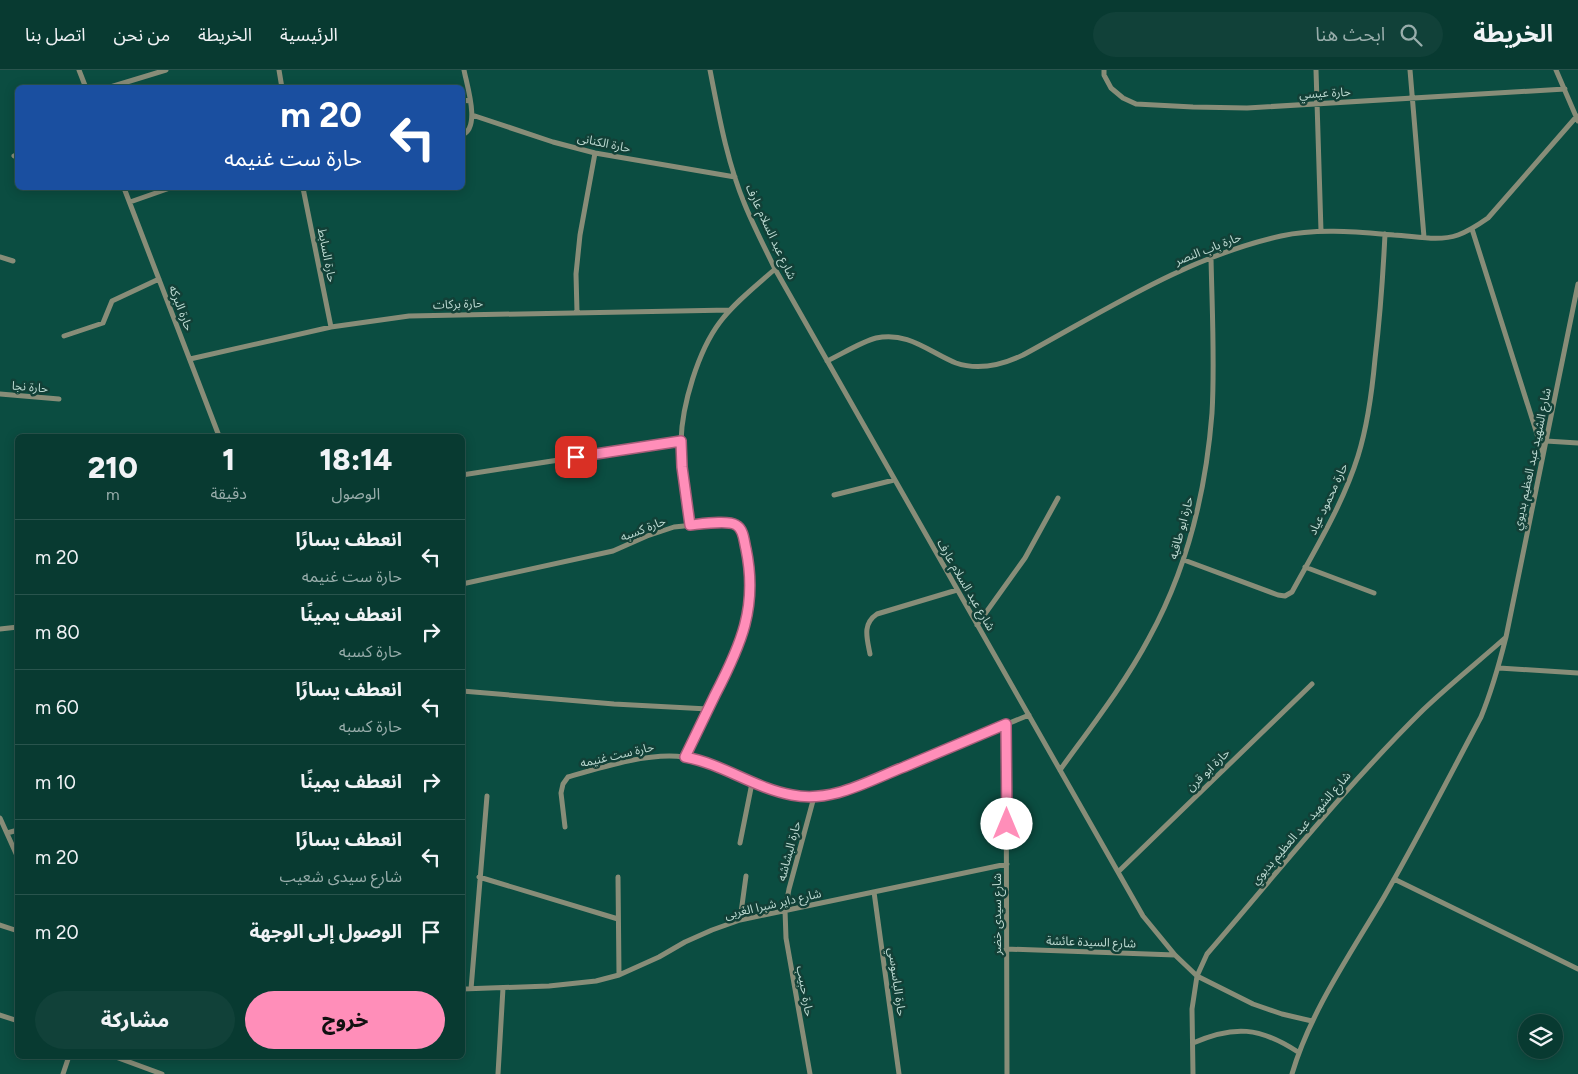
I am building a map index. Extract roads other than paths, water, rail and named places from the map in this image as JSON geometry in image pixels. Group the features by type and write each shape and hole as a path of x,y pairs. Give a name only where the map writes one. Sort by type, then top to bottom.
{"street":[{"path":"79,70 85,85"},
{"path":"117,85 166,70"},
{"path":"279,70 282,85"},
{"path":"464,70 472,116 472,125 468,133 465,134"},
{"name":"شارع عبد السلام عارف","path":"710,70 728,155 735,177 744,204 775,268 976,625 1143,916 1175,955 1198,976 1253,1004 1282,1014 1312,1021"},
{"name":"حارة عيسي","path":"1104,70 1111,88 1123,98 1136,104 1193,107 1238,108 1565,90"},
{"path":"1316,70 1321,231"},
{"path":"1410,70 1424,237"},
{"path":"1556,70 1577,119"},
{"path":"465,100 470,101"},
{"name":"حارة الكنانى","path":"472,116 553,142 595,153 735,177"},
{"name":"حارة باب النصر","path":"827,361 875,338 892,337 923,345 956,363 990,367 1007,363 1168,276 1247,244 1283,236 1321,231 1353,231 1440,238 1457,236 1488,218 1577,119"},
{"path":"577,312 576,274 580,236 595,153"},
{"name":"حارة البركه","path":"125,190 219,434"},
{"path":"130,202 164,190"},
{"name":"حارة السابط","path":"303,190 331,327"},
{"path":"1472,229 1543,453"},
{"name":"حارة محمود عياد","path":"1184,560 1278,595 1285,596 1292,592 1346,488 1358,457 1372,392 1382,299 1385,234"},
{"path":"0,257 13,261"},
{"name":"حارة ابو طاقيه","path":"1060,770 1128,674 1150,638 1184,560 1199,503 1207,462 1211,420 1213,360 1211,258"},
{"path":"690,525 682,467 681,441 687,400 700,360 719,324 730,310 775,268"},
{"path":"64,336 103,323 112,301 159,279"},
{"name":"شارع الشهيد عبد العظيم بديوي","path":"1292,1074 1298,1052 1312,1021 1394,879 1481,716 1499,668 1578,284"},
{"name":"حارة بركات","path":"190,359 331,327 409,316 730,310"},
{"name":"حارة نجا","path":"0,394 59,399"},
{"path":"465,475 681,441"},
{"path":"1546,441 1578,443"},
{"path":"834,495 894,480"},
{"path":"976,625 1025,558 1058,498"},
{"name":"حارة كسبه","path":"465,583 596,556 622,548 647,536 674,527 736,525 744,537 749,568 750,596 744,633 685,757"},
{"path":"1305,567 1374,593"},
{"path":"870,654 867,625 870,618 877,614 957,590"},
{"path":"0,628 15,627"},
{"name":"شارع الشهيد عبد العظيم بديوي","path":"1193,1074 1192,1009 1198,976 1207,954 1319,821 1424,709 1506,637"},
{"path":"1499,668 1578,673"},
{"name":"حارة ابو قرن","path":"1118,872 1312,684"},
{"path":"465,690 614,704 708,709"},
{"name":"حارة ست غنيمه","path":"565,827 561,793 563,784 568,777 653,756 685,757 711,763 752,782 782,793 814,798 845,791 1029,715"},
{"name":"شارع سيدى خضر","path":"1006,724 1007,1074"},
{"path":"740,843 752,782"},
{"path":"471,989 487,796"},
{"name":"حارة البشاشه","path":"785,910 814,798"},
{"path":"0,818 15,851"},
{"path":"7,833 15,831"},
{"name":"شارع داير شبرا الغربى","path":"465,989 572,985 596,981 619,974 685,942 740,920 1007,864"},
{"path":"740,920 746,876"},
{"path":"479,877 618,920"},
{"path":"618,877 619,974"},
{"path":"1394,879 1578,968"},
{"name":"حارة الباسوسي","path":"874,892 899,1074"},
{"name":"حارة حبيب","path":"785,910 786,938 810,1074"},
{"path":"0,925 15,930"},
{"name":"شارع السيدة عائشة","path":"1006,949 1175,955"},
{"path":"498,1074 503,988"},
{"path":"0,1015 15,1020"},
{"path":"1193,1043 1213,1034 1236,1030 1258,1032 1279,1039 1298,1052"},
{"path":"62,1074 68,1059"},
{"path":"121,1059 162,1074"},
{"path":"141,1074 143,1067"}]}
